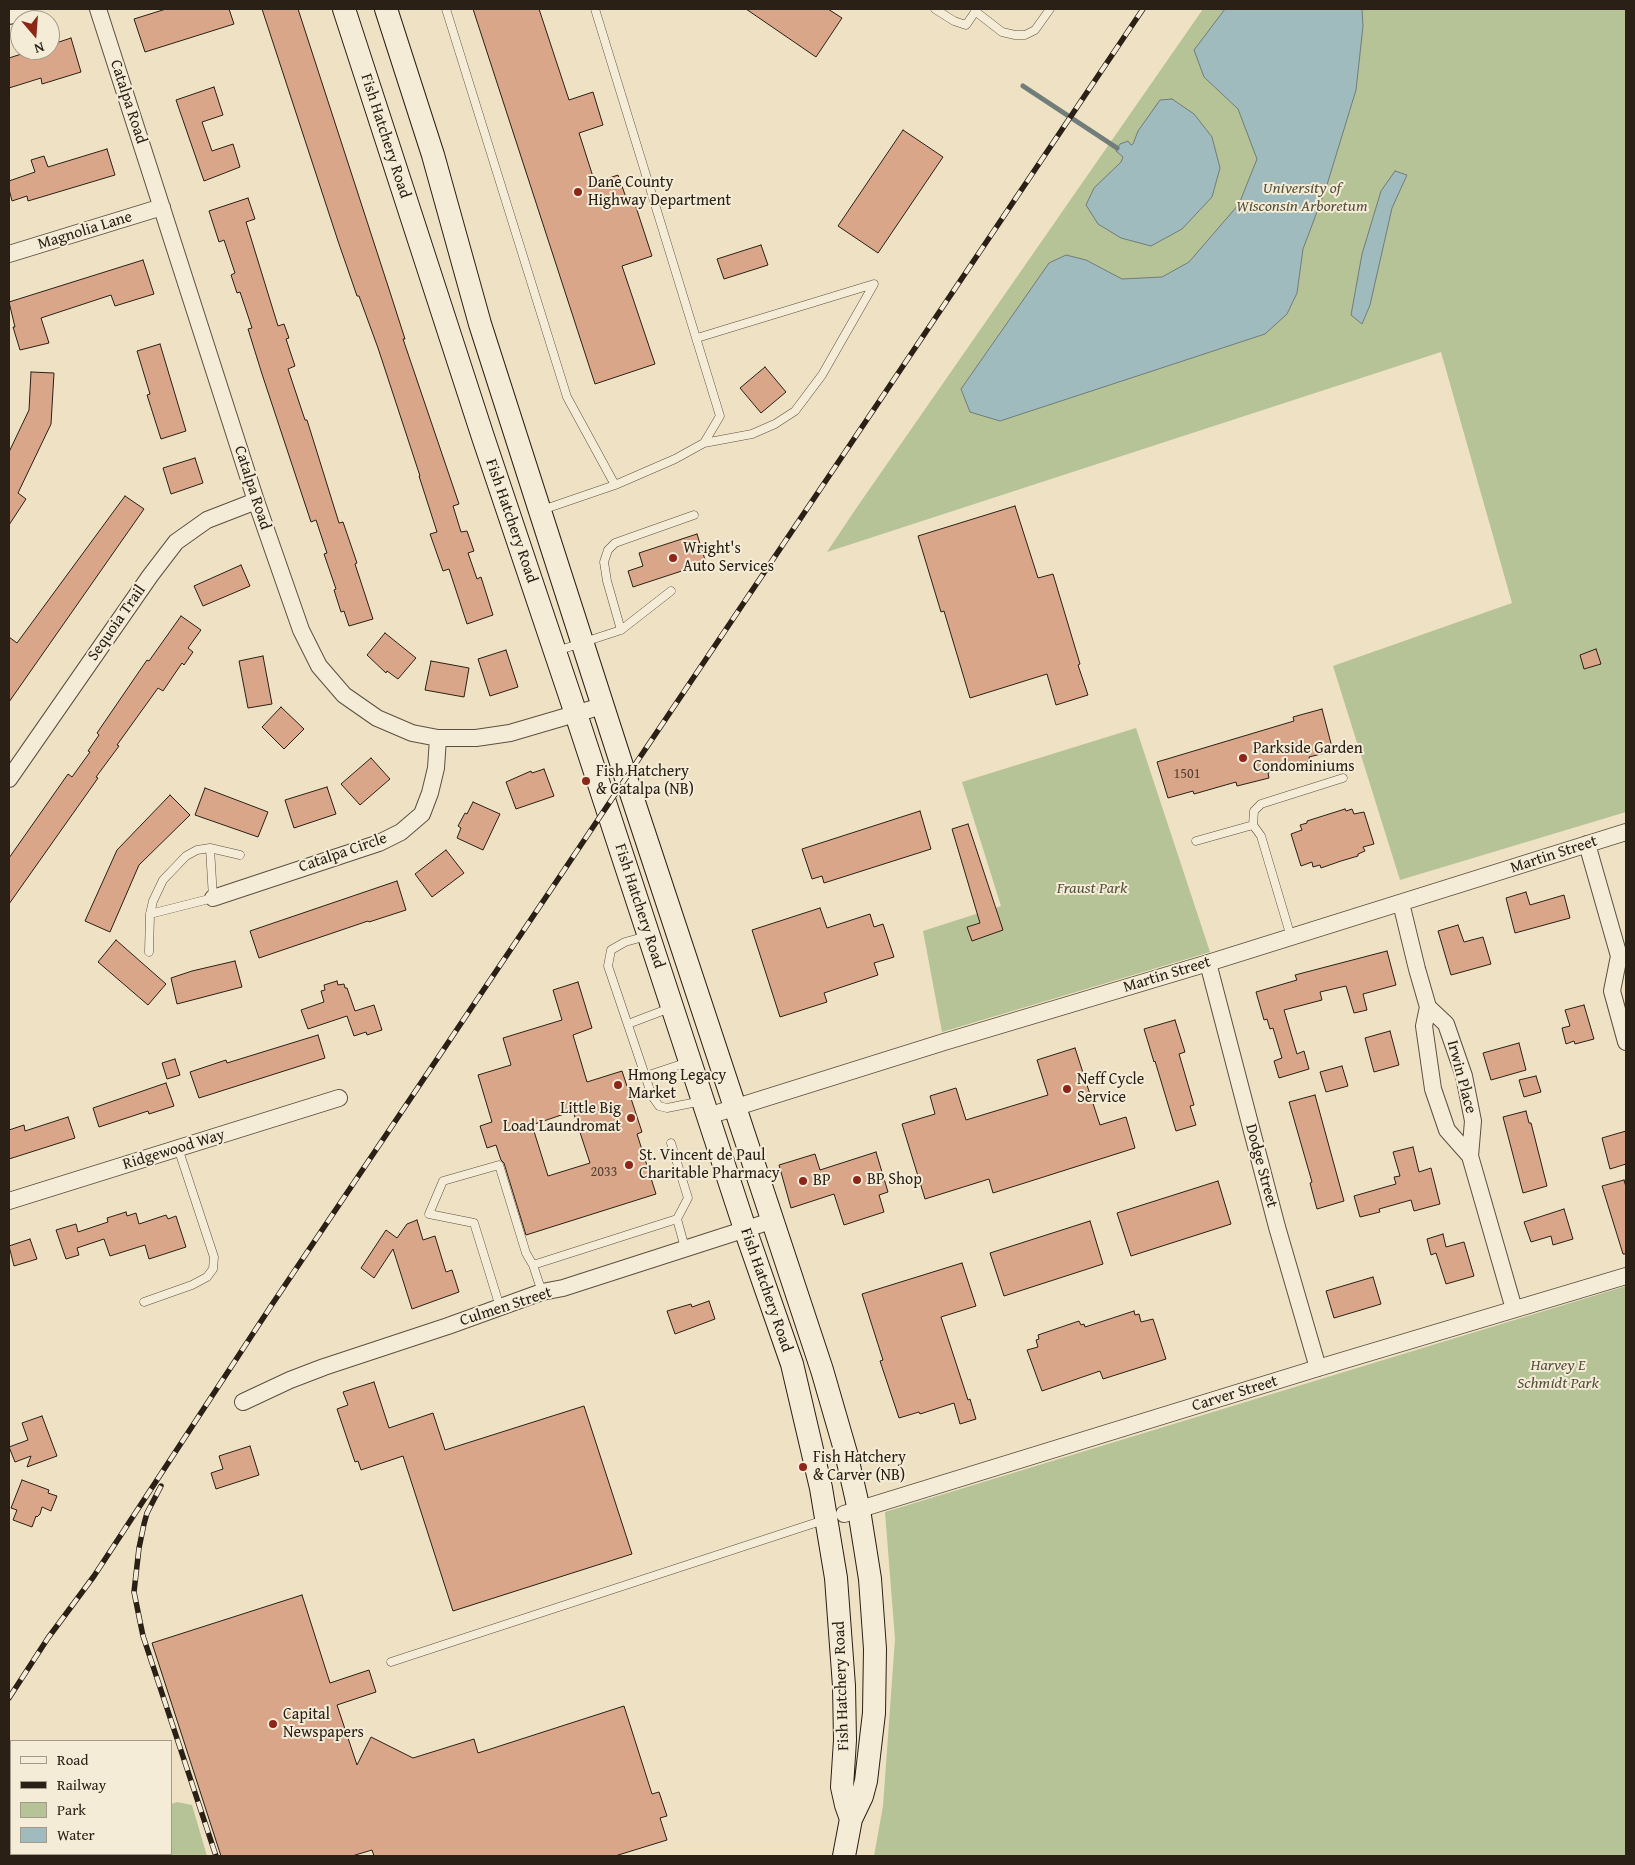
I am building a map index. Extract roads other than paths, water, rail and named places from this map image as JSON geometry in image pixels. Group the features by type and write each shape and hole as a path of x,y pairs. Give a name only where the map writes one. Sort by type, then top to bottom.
{"main road":[{"path":"9,13 23,9"},
{"name":"Fish Hatchery Road","path":"344,9 483,438 576,714 745,1229 843,1514 870,1579 874,1619 872,1734 864,1790 851,1819 844,1856"},
{"name":"Fish Hatchery Road","path":"386,9 433,155 480,324 602,706 838,1421 843,1514 840,1618 844,1686 843,1794 851,1819"}],"street":[{"name":"Catalpa Road","path":"98,9 256,501 301,630 319,666 344,695 377,718 412,733 438,738 476,738 510,733 602,706"},
{"name":"Magnolia Lane","path":"9,254 162,207"},
{"name":"Sequoia Trail","path":"9,779 150,576 176,542 207,520 256,501"},
{"name":"Catalpa Circle","path":"213,898 379,843 401,832 422,814 436,768 438,738"},
{"name":"Martin Street","path":"705,1109 735,1107 1208,963 1626,832"},
{"path":"1587,844 1622,959 1612,991 1626,1042"},
{"name":"Irwin Place","path":"1401,903 1428,1007 1424,1026 1433,1089 1448,1130 1470,1156"},
{"name":"Dodge Street","path":"1208,963 1278,1227 1318,1368"},
{"name":"Irwin Place","path":"1428,1007 1446,1024 1464,1076 1473,1121 1470,1156 1514,1309"},
{"name":"Ridgewood Way","path":"9,1201 338,1098"},
{"name":"Culmen Street","path":"243,1402 290,1380 324,1367 542,1292 563,1288 771,1220"},
{"name":"Carver Street","path":"843,1514 1318,1368 1626,1276"}],"lane":[{"path":"446,9 567,396 615,485"},
{"path":"595,9 720,416 704,443"},
{"path":"935,9 954,21 966,25 976,10 1002,32 1015,35 1025,35 1035,30 1050,9"},
{"path":"540,511 615,485 675,459 704,443 752,434 775,424 795,410 822,375 874,284 697,338"},
{"path":"621,630 607,581 604,562 608,550 615,543 694,515"},
{"path":"555,652 621,630 671,591"},
{"path":"1291,937 1260,836 1253,825 1254,811 1262,804 1343,778"},
{"path":"1196,841 1253,825"},
{"path":"150,914 213,898 210,848"},
{"path":"149,952 150,914 158,890 170,871 186,856 197,850 210,848 240,854"},
{"path":"649,935 625,942 611,950 608,966 652,1096 659,1106 667,1108 705,1109"},
{"path":"628,1024 672,1007"},
{"path":"646,1076 690,1062"},
{"path":"671,1143 688,1198 677,1219 685,1248"},
{"path":"144,1302 192,1285 207,1278 213,1270 214,1257 178,1148"},
{"path":"500,1307 474,1223 428,1214 443,1181 499,1165 526,1253 533,1265 542,1292"},
{"path":"533,1265 677,1219"},
{"path":"391,1662 843,1514"}],"water":[{"path":"1225,9 1362,9 1363,26 1356,90 1326,188 1303,249 1297,293 1287,314 1265,334 1000,421 970,412 961,389 1049,263 1066,255 1086,260 1122,279 1162,277 1189,262 1239,204 1257,159 1238,109 1204,77 1194,50"},
{"path":"1172,99 1194,114 1212,137 1220,168 1212,197 1182,229 1151,246 1121,238 1098,224 1086,205 1094,188 1121,162 1123,157 1116,151 1120,144 1128,141 1131,145 1133,144 1138,131 1160,100"},
{"path":"1395,171 1407,175 1392,208 1370,305 1362,324 1351,315 1362,254 1381,191"}],"waterway":[{"path":"1023,86 1117,148"}],"railway":[{"path":"9,1698 48,1638 94,1576 273,1303 1143,9"},
{"path":"161,1486 147,1513 144,1524 134,1592 143,1636 216,1856"}],"place":[{"name":"Dane County Highway Department","path":"578,192"},
{"name":"Wright's Auto Services","path":"673,558"},
{"name":"Parkside Garden Condominiums","path":"1243,758"},
{"name":"Fish Hatchery & Catalpa (NB)","path":"586,781"},
{"name":"Hmong Legacy Market","path":"618,1085"},
{"name":"Neff Cycle Service","path":"1067,1089"},
{"name":"Little Big Load Laundromat","path":"631,1118"},
{"name":"St. Vincent de Paul Charitable Pharmacy","path":"629,1165"},
{"name":"BP Shop","path":"857,1180"},
{"name":"BP","path":"803,1181"},
{"name":"Fish Hatchery & Carver (NB)","path":"803,1467"},
{"name":"Capital Newspapers","path":"273,1724"}],"park label":[{"name":"University of Wisconsin Arboretum","path":"1302,198"},
{"name":"Fraust Park","path":"1092,889"},
{"name":"Harvey E Schmidt Park","path":"1558,1375"}]}
